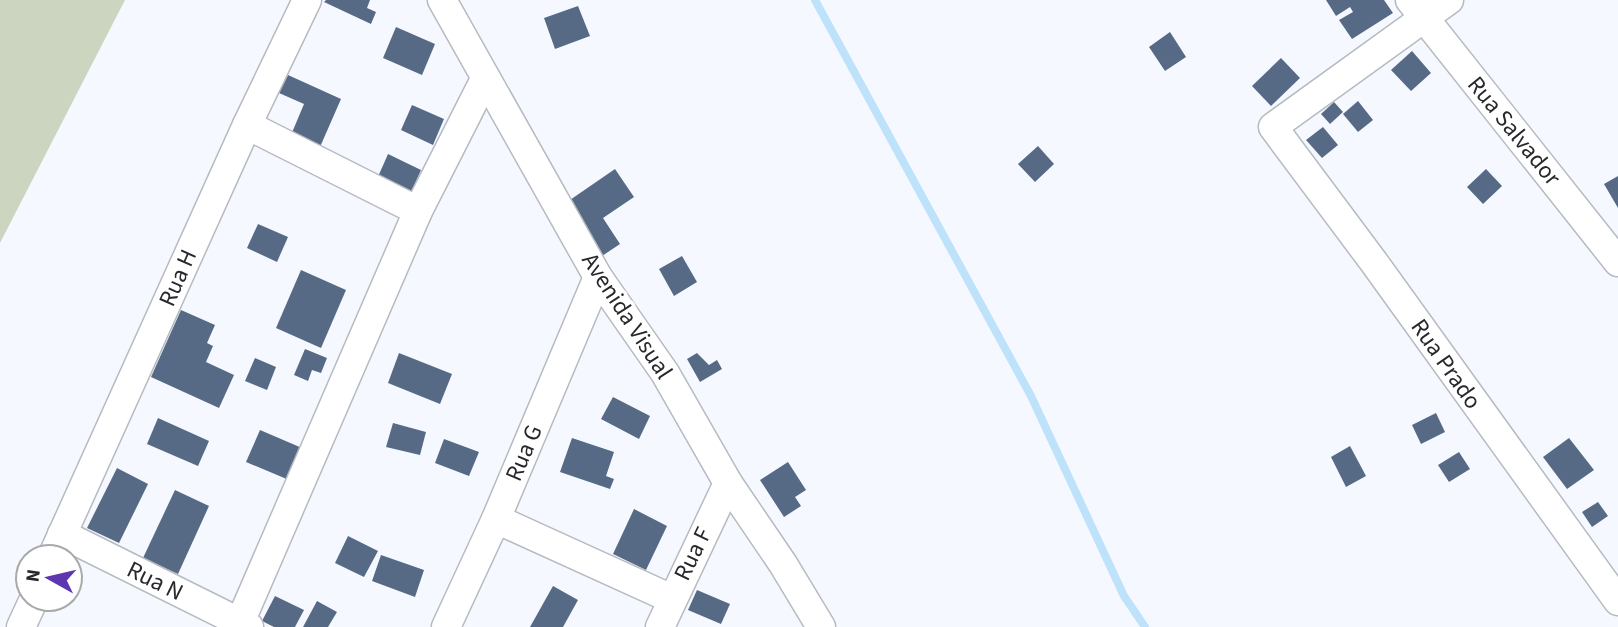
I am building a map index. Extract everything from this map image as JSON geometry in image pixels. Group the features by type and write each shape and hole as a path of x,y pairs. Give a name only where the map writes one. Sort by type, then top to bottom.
{"street":[{"name":"Rua H","path":"58,543 247,125 307,0"},
{"name":"Avenida Visual","path":"442,0 598,277 665,373 728,482 821,627"},
{"path":"1417,9 1449,0"},
{"name":"Rua Prado","path":"1417,9 1273,127 1374,261 1616,595"},
{"name":"Rua Salvador","path":"1417,9 1618,262"},
{"path":"242,626 418,211 485,79"},
{"path":"247,125 418,211"},
{"name":"Rua G","path":"446,627 496,519 598,277"},
{"name":"Rua F","path":"660,627 728,482"},
{"path":"496,519 672,599"},
{"name":"Rua N","path":"84,558 242,626"}],"green space":[{"path":"0,0 125,0 0,243"}],"building":[{"path":"370,0 367,8 376,12 371,24 324,2"},
{"path":"1326,0 1384,0 1393,13 1352,39 1339,20 1353,12 1350,7 1336,16"},
{"path":"578,6 590,36 555,49 544,18"},
{"path":"396,27 435,44 422,75 383,58"},
{"path":"1170,32 1186,57 1165,71 1149,47"},
{"path":"1412,51 1431,73 1411,91 1391,70"},
{"path":"1281,58 1300,78 1271,106 1252,86"},
{"path":"288,75 341,99 320,147 291,135 304,104 279,93"},
{"path":"1358,101 1373,120 1358,132 1343,114"},
{"path":"1334,102 1343,112 1330,124 1321,114"},
{"path":"412,105 444,119 433,145 401,130"},
{"path":"1323,127 1338,145 1322,158 1306,140"},
{"path":"1038,146 1054,164 1035,182 1018,164"},
{"path":"388,154 421,170 410,195 377,179"},
{"path":"615,169 634,197 603,218 620,244 602,256 567,202"},
{"path":"1486,169 1502,186 1483,204 1467,187"},
{"path":"1618,176 1618,208 1604,184"},
{"path":"258,224 288,237 277,262 247,248"},
{"path":"682,256 697,282 674,296 659,269"},
{"path":"301,270 346,290 321,348 276,328"},
{"path":"181,310 215,325 207,343 213,346 206,362 234,375 219,408 151,377"},
{"path":"305,349 327,358 321,373 312,370 308,381 294,375"},
{"path":"399,353 452,374 440,404 388,383"},
{"path":"697,353 709,365 717,360 722,369 700,382 687,359"},
{"path":"255,358 276,367 267,390 245,381"},
{"path":"613,397 650,416 639,439 601,419"},
{"path":"1436,413 1445,432 1421,444 1412,425"},
{"path":"158,418 209,441 198,466 147,444"},
{"path":"393,423 426,432 420,455 386,447"},
{"path":"260,430 302,448 289,480 246,462"},
{"path":"572,438 614,452 606,476 614,479 610,489 560,472"},
{"path":"1569,438 1594,470 1567,489 1543,457"},
{"path":"444,439 479,452 469,476 435,463"},
{"path":"1350,446 1366,476 1346,487 1331,457"},
{"path":"1459,452 1470,469 1449,482 1438,465"},
{"path":"788,462 806,490 795,497 801,506 784,517 760,480"},
{"path":"117,468 148,484 119,543 87,528"},
{"path":"175,490 209,506 178,574 143,558"},
{"path":"1598,502 1608,516 1592,527 1582,512"},
{"path":"634,509 667,526 646,570 613,554"},
{"path":"348,536 378,551 364,577 335,563"},
{"path":"381,555 424,570 415,597 372,581"},
{"path":"553,586 578,600 563,627 530,627"},
{"path":"697,590 730,604 721,624 688,610"},
{"path":"275,596 304,610 295,627 274,627 262,621"},
{"path":"317,601 337,612 328,627 303,627"}],"waterway":[{"path":"815,0 1031,396 1124,596 1145,627"}]}
